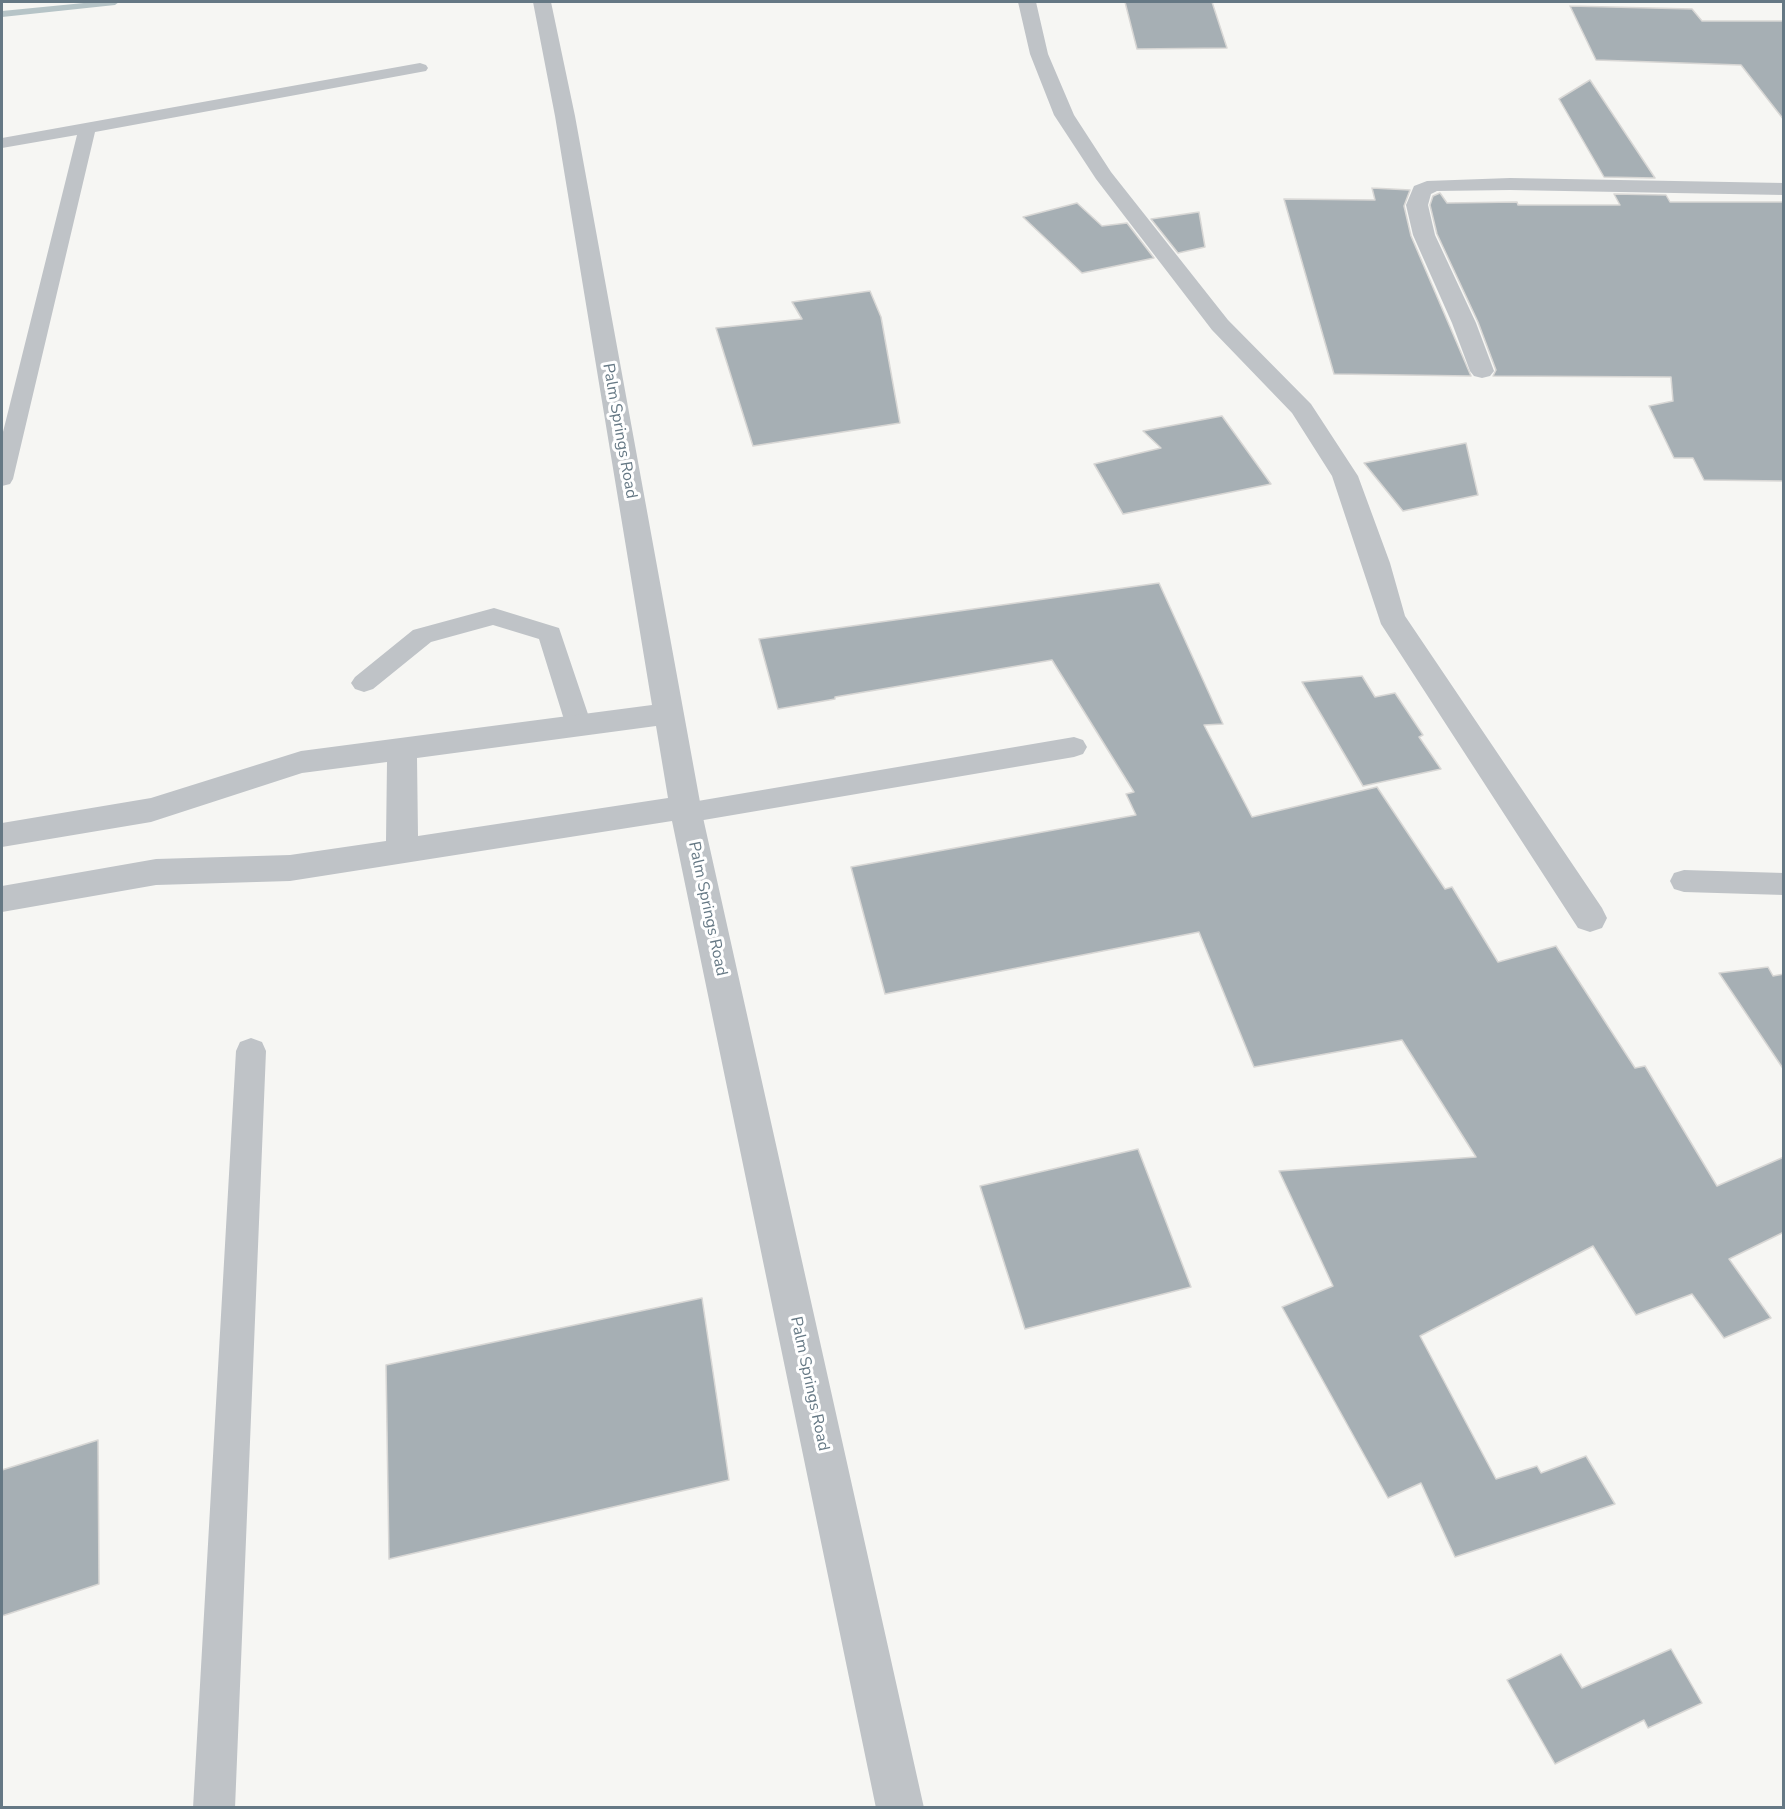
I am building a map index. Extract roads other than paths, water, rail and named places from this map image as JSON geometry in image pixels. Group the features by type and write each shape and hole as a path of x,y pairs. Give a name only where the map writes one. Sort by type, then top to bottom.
{"street":[{"path":"1027,2 1039,54 1064,115 1103,175 1220,325 1302,409 1345,476 1391,616 1590,918"},
{"name":"Palm Springs Road","path":"544,3 686,810 900,1808"},
{"path":"1482,371 1464,323 1424,235 1417,205 1421,190 1434,185 1510,184 1784,189"},
{"path":"2,835 151,810 301,762 668,714"},
{"path":"402,749 402,850"},
{"path":"2,899 156,872 290,868 686,810"}],"lane":[{"path":"2,143 420,68"},
{"path":"2,479 87,128"},
{"path":"364,682 422,636 494,616 550,634 579,726"},
{"path":"686,810 1074,747"},
{"path":"1684,881 1784,884"},
{"path":"214,1808 251,1051"}],"waterway":[{"path":"2,14 115,2"}]}
